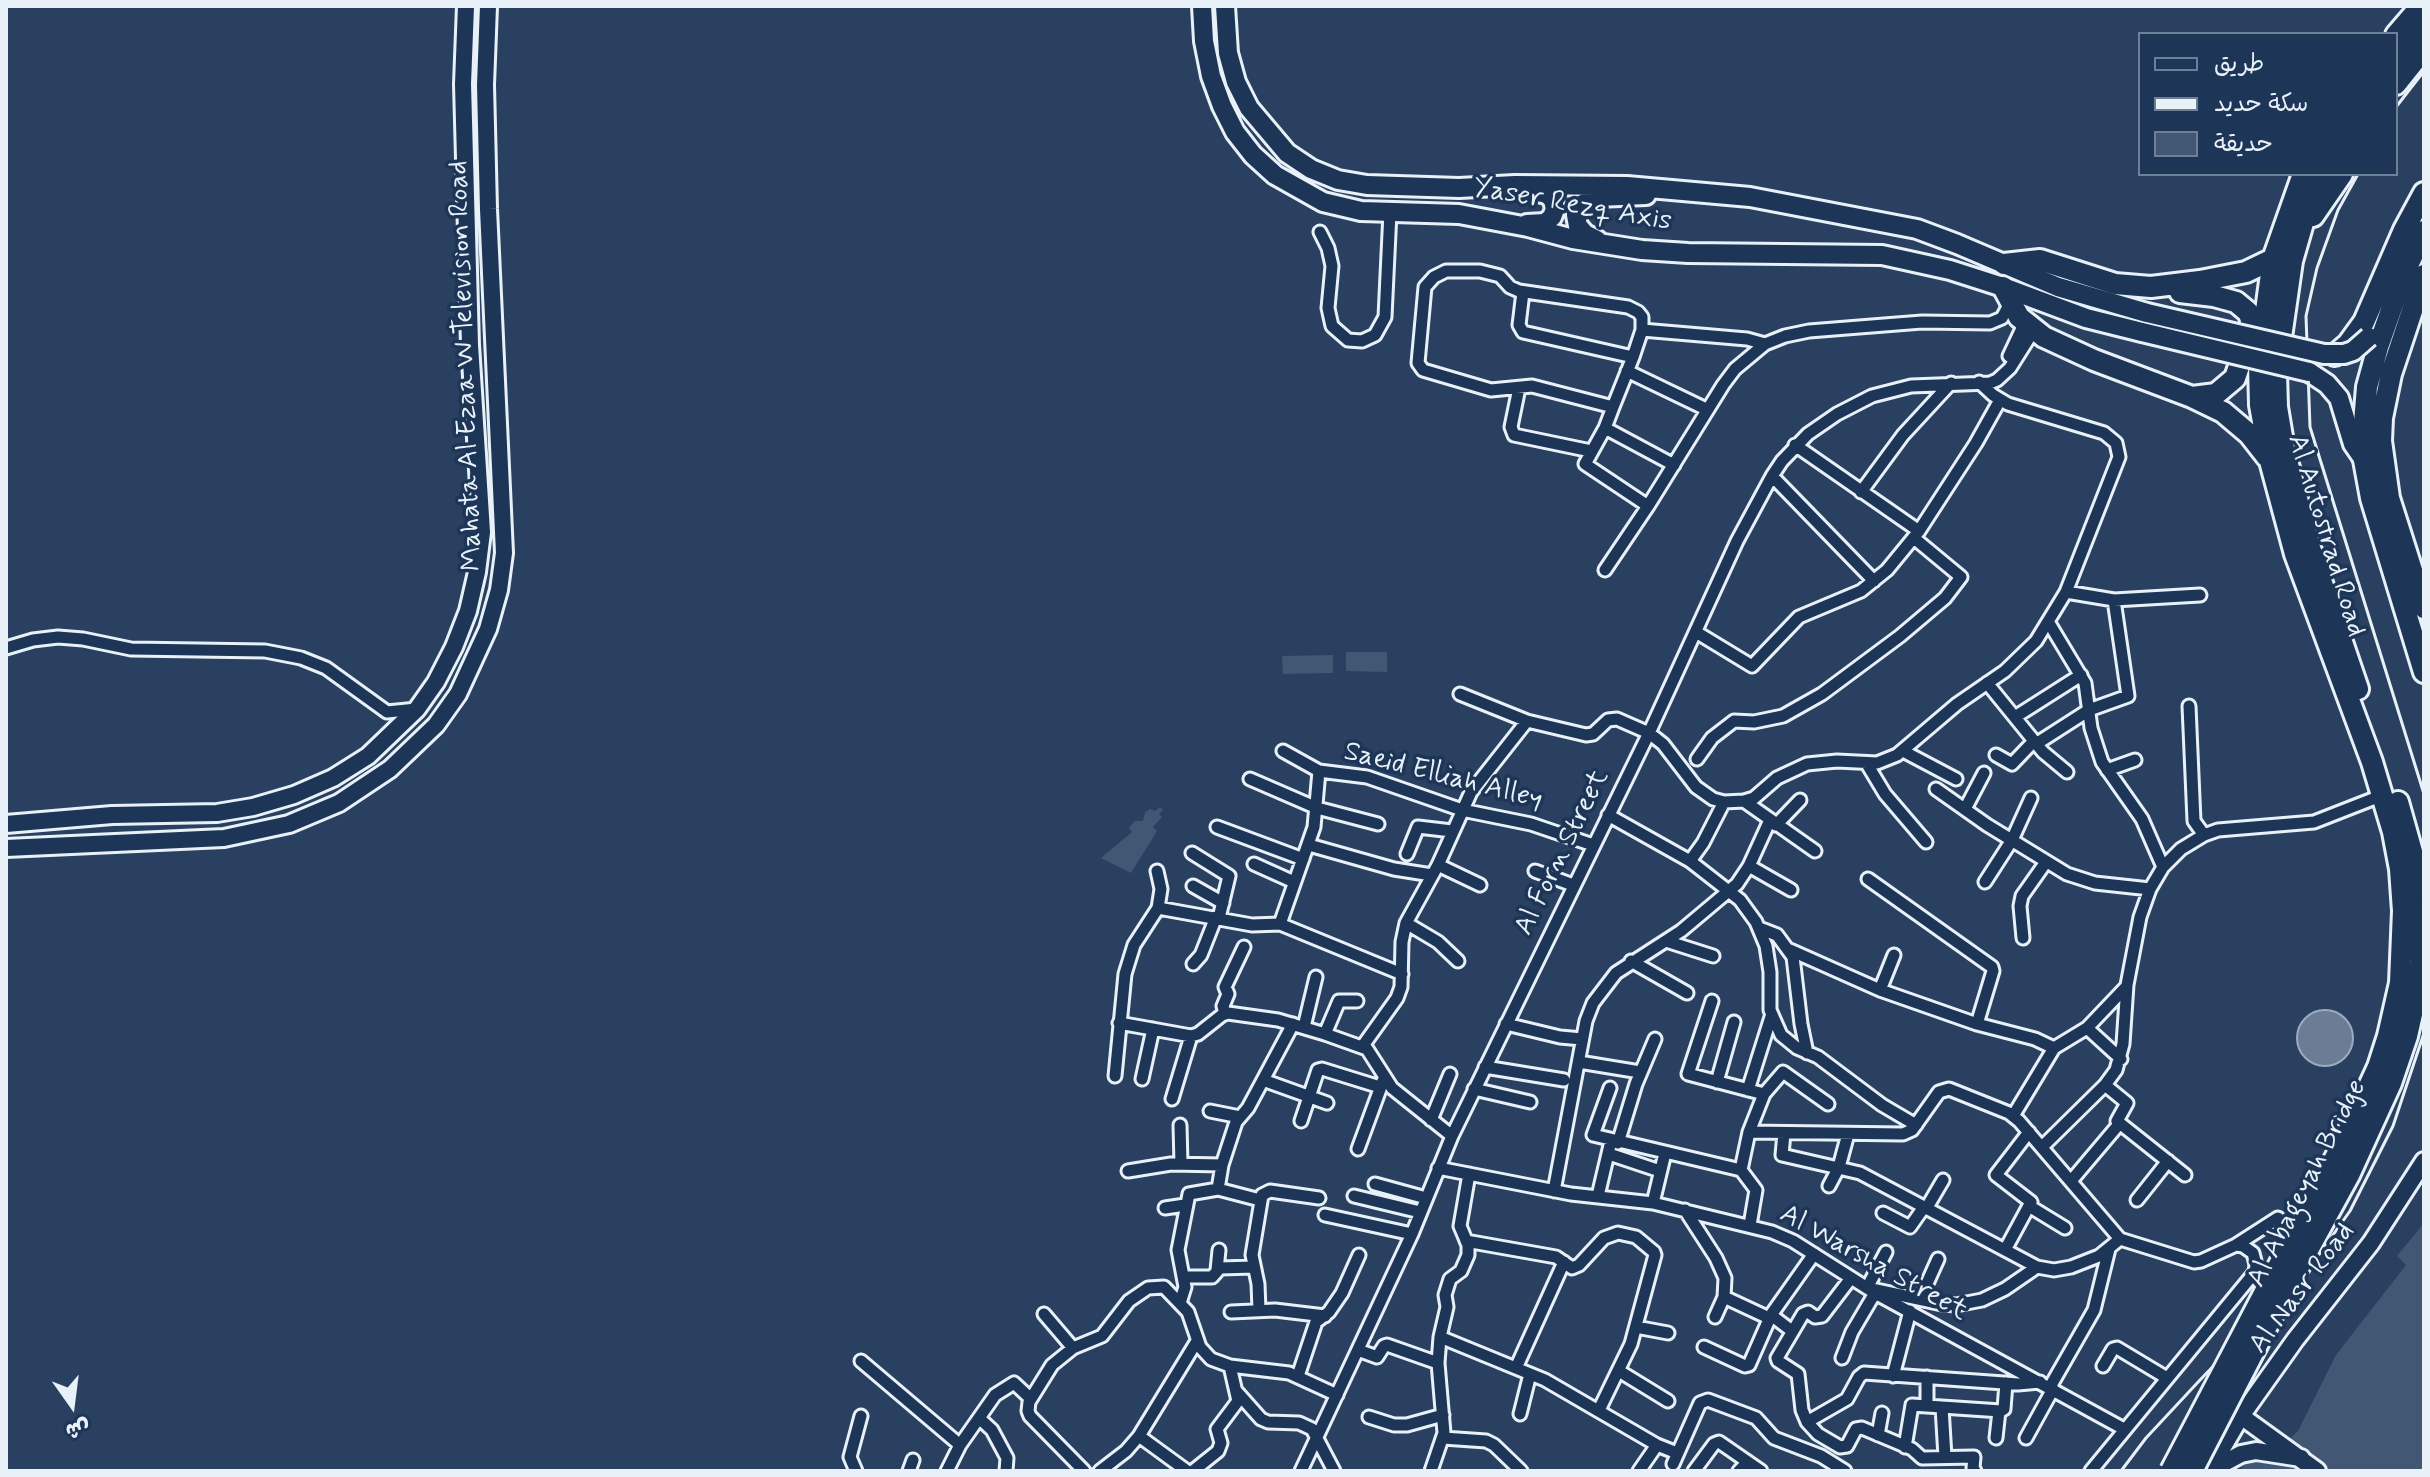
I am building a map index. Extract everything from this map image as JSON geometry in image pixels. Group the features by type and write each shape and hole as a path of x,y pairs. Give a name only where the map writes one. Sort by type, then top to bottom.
{"highway":[{"path":"2398,33 2421,6"},
{"path":"2398,60 2424,28"},
{"path":"2398,82 2424,49"},
{"name":"Al Autostrad Road","path":"2302,176 2273,259 2259,377 2264,435 2295,554 2383,795 2412,909"},
{"name":"Al Autostrad Road","path":"2323,176 2298,235 2287,285 2276,372 2281,436 2310,548 2407,829 2416,866 2412,909"},
{"path":"2298,235 2341,176"},
{"path":"2335,355 2364,322 2404,230 2424,193"},
{"path":"2424,231 2394,298 2367,387 2364,460 2371,498 2424,672"},
{"path":"2151,287 2192,283 2246,272 2273,259"},
{"path":"2004,264 2040,260 2115,284 2214,296 2236,302 2251,319 2250,334 2235,378 2216,394 2192,397"},
{"path":"2424,275 2391,374 2381,441 2389,498 2424,608"},
{"path":"2007,295 2030,326 2054,343 2192,397 2236,422 2270,461"},
{"name":"Al Abageyah Bridge","path":"2171,1471 2341,1147 2372,1080 2395,1008 2412,909"},
{"name":"Al Abageyah Bridge","path":"2192,1471 2349,1175 2391,1083 2407,1036 2421,963 2412,909"}],"main road":[{"name":"Yaser Rezq Axis","path":"1202,6 1204,41 1214,84 1228,119 1253,155 1275,175 1323,202 1348,209 1459,214 1606,245 1688,253 1882,255 1950,270 2007,295 2142,332 2309,372 2333,390 2343,407 2353,444 2364,460"},
{"name":"Yaser Rezq Axis","path":"1225,6 1228,53 1242,95 1267,132 1299,161 1325,175 1353,183 1459,188 1571,184 1672,188 1750,197 1917,229 2058,287 2147,313 2335,355"},
{"path":"1499,186 1543,192 1555,204 1554,213 1545,223 1512,224"},
{"path":"1606,245 1585,234 1578,226 1576,215 1585,201 1596,197 1629,197 1672,188"},
{"path":"2335,355 2353,351 2369,337 2394,298"}],"street":[{"name":"Mahata Al Ezaa W Television Road","path":"7,823 112,815 201,814 253,807 294,795 333,778 368,756 417,709 436,682 454,647 475,583 482,512 470,345 463,84 466,6"},
{"name":"Mahata Al Ezaa W Television Road","path":"6,848 224,838 289,824 339,803 373,782 422,740 449,708 481,647 499,590 504,553 485,85 488,6"},
{"path":"463,84 485,85"},
{"path":"1320,232 1332,266 1328,308 1332,326 1348,340 1362,341 1375,335 1385,317 1390,212"},
{"path":"1613,407 1538,387 1491,390 1427,372 1418,363 1425,287 1434,277 1452,270 1480,271 1500,276 1510,287 1523,292 1633,309 1642,317 1642,330 1633,357 1605,428 1585,461 1587,467 1648,506"},
{"path":"1523,292 1519,321 1523,332 1633,357"},
{"path":"1605,570 1674,465 1706,409 1735,369 1765,344 1809,331 1922,322 1990,323 2002,318 2007,295"},
{"path":"1460,694 1527,721 1589,735 1614,719 1649,733 1663,744 1696,787 1713,799 1724,802 1754,798 1777,778 1797,767 1827,761 1867,764 1888,760 1903,751 1943,715 2022,657 2049,623 2066,592 2116,465 2119,450 2104,433 2000,400 1979,382 1993,375 2004,364 2030,326"},
{"path":"1642,330 1747,339 1765,344"},
{"path":"1627,371 1706,409"},
{"name":"Al Forn Street","path":"1301,1471 1412,1234 1474,1089 1649,733 1737,541 1772,476 1795,445 1822,423 1872,396 1911,386 1979,382"},
{"path":"1861,492 1903,435 1951,383"},
{"path":"1519,388 1511,427 1514,435 1591,451"},
{"path":"1696,632 1748,665 1754,665 1799,617 1847,599 1874,581 1917,534 2000,400"},
{"path":"474,408 485,417 497,409"},
{"path":"1605,428 1674,465"},
{"path":"1697,759 1712,738 1734,721 1754,722 1783,716 1822,694 1945,598 1960,576 1917,534 1795,445"},
{"path":"1772,476 1874,581"},
{"path":"475,583 499,590"},
{"path":"2066,592 2114,600 2200,595"},
{"path":"1996,755 2012,764 2035,743 2089,710 2128,696 2114,600"},
{"path":"2049,623 2088,692 2096,745 2107,770 2142,819 2163,867"},
{"path":"6,648 58,637 131,649 246,649 279,653 310,661 334,672 387,712 417,709"},
{"path":"2015,717 2081,675"},
{"path":"1987,683 2035,743 2067,772"},
{"path":"2189,706 2193,817 2204,835"},
{"path":"387,712 391,737"},
{"path":"1362,1047 1397,998 1406,923 1435,870 1462,810 1480,780 1527,721"},
{"name":"Saeid Elliah Alley","path":"1283,751 1319,771 1367,777 1462,810 1531,824 1593,845"},
{"path":"1903,751 1956,779"},
{"path":"2107,770 2135,760"},
{"path":"1867,764 1885,794 1926,842"},
{"path":"1280,924 1309,845 1317,808 1319,771"},
{"path":"1965,809 1984,773"},
{"path":"1250,779 1317,808 1378,824"},
{"path":"1936,789 2046,862 2081,879 2150,889"},
{"path":"2042,1147 2105,1085 2121,1059 2127,985 2140,917 2150,889 2163,867 2181,849 2204,835 2234,827 2314,822 2383,795"},
{"path":"1985,882 2012,840 2031,798"},
{"path":"1554,1191 1582,1039 1593,1003 1616,973 1666,941 1730,891 1749,866 1773,823 1800,800"},
{"path":"1744,801 1815,851"},
{"path":"1690,861 1709,833 1724,802"},
{"path":"1608,815 1690,861 1730,891 1748,910 1759,928 1769,959 1771,1017 1748,1090"},
{"path":"1217,827 1303,859"},
{"path":"1407,854 1418,827 1452,831"},
{"path":"1309,845 1394,869 1435,870 1480,885"},
{"path":"1192,853 1229,876 1217,918 1201,955 1193,964"},
{"path":"2023,938 2022,896 2046,862"},
{"path":"1254,864 1294,882"},
{"path":"1749,866 1791,890"},
{"path":"1115,1076 1125,974 1142,930 1158,908 1161,889 1157,871"},
{"path":"1535,871 1573,885"},
{"path":"1868,879 1992,967 1977,1024"},
{"path":"1193,886 1223,903"},
{"path":"1158,908 1252,925 1280,924 1402,974"},
{"path":"1406,923 1438,942 1458,961"},
{"path":"1759,928 1777,935 1790,950 1807,1053"},
{"path":"1666,941 1713,956"},
{"path":"1225,1014 1223,1006 1228,994 1225,987 1244,947"},
{"path":"1790,950 1880,990 1977,1024 2024,1035 2054,1048"},
{"path":"1880,990 1894,955"},
{"path":"1631,961 1687,993"},
{"path":"1218,1189 1222,1165 1240,1117 1298,1026 1316,977"},
{"path":"2013,1116 2054,1048 2087,1028 2127,985"},
{"path":"1325,1034 1339,1001 1357,1001"},
{"path":"1712,1001 1688,1072 1764,1094"},
{"path":"1119,1023 1191,1036 1225,1014 1298,1026 1362,1047 1373,1055 1383,1082 1358,1149"},
{"path":"1771,1017 1781,1035 1916,1125"},
{"path":"1717,1082 1734,1022"},
{"path":"1506,1024 1582,1039"},
{"path":"2087,1028 2121,1059"},
{"path":"1142,1079 1153,1029"},
{"path":"1172,1099 1191,1036"},
{"path":"1598,1196 1609,1154 1655,1039"},
{"path":"1579,1062 1640,1072"},
{"path":"1485,1067 1564,1080"},
{"path":"1301,1121 1315,1073 1322,1069 1383,1082 1452,1136"},
{"path":"1741,1170 1749,1132 1764,1094 1783,1072 1828,1104"},
{"path":"1431,1120 1450,1074"},
{"path":"1263,1080 1327,1103"},
{"path":"2105,1085 2127,1103 2116,1119 2185,1175"},
{"path":"1610,1088 1593,1135 1741,1170 1756,1190 1750,1225"},
{"path":"1474,1089 1530,1102"},
{"path":"1749,1132 1903,1134 1916,1125 1935,1095 1943,1089 2013,1116 2120,1239 2194,1262 2208,1260 2278,1218"},
{"path":"1210,1111 1240,1117"},
{"path":"2071,1181 2120,1123"},
{"path":"1180,1125 1181,1164"},
{"path":"2005,1250 2031,1201 1996,1175 2029,1132"},
{"path":"1784,1133 1782,1155 1860,1173 2037,1267 2054,1270 2071,1267 2109,1249 2120,1239"},
{"path":"1829,1186 1839,1167 1848,1134"},
{"path":"1653,1203 1665,1153"},
{"path":"1609,1154 1660,1171"},
{"path":"2137,1200 2168,1161"},
{"name":"Al Nasr Road","path":"2209,1471 2241,1416 2295,1340 2371,1243 2424,1161"},
{"path":"1128,1171 1181,1164 1222,1165"},
{"name":"Al Warsha Street","path":"1438,1168 1554,1191 1653,1203 1750,1225 1793,1241 1871,1290 2124,1429"},
{"path":"1431,1471 1443,1438 1438,1363 1447,1307 1445,1295 1450,1279 1461,1271 1468,1255 1460,1226 1469,1174"},
{"path":"1883,1213 1910,1227 1943,1180"},
{"path":"1375,1184 1426,1198"},
{"path":"1180,1303 1184,1294 1184,1277 1178,1250 1189,1194 1218,1189 1260,1200"},
{"path":"1259,1310 1252,1255 1262,1195 1270,1191 1319,1198"},
{"path":"1354,1196 1420,1212"},
{"path":"1165,1208 1185,1205"},
{"path":"2029,1206 2065,1228"},
{"path":"1685,1210 1722,1268 1725,1278 1724,1297 1715,1317"},
{"path":"1325,1215 1412,1234"},
{"path":"1466,1241 1556,1257 1576,1267 1604,1238 1618,1233 1636,1237 1651,1249 1655,1255 1636,1327 1599,1410"},
{"path":"2091,1471 2255,1272 2253,1253 2236,1245"},
{"path":"2026,1438 2048,1386 2094,1310 2109,1249"},
{"path":"1184,1277 1212,1277 1217,1270 1219,1250"},
{"path":"1842,1358 1886,1252"},
{"path":"1704,1347 1745,1366 1751,1363 1770,1317 1814,1254"},
{"path":"1298,1376 1316,1322 1325,1316 1342,1293 1359,1255"},
{"path":"1920,1299 1938,1259"},
{"path":"1516,1368 1564,1262"},
{"path":"1217,1270 1254,1267"},
{"path":"1871,1290 1942,1304 1970,1303 2005,1289 2037,1267"},
{"path":"1851,1278 1822,1316 1804,1312 1777,1360 1798,1374 1802,1410 1807,1422 1818,1434 1840,1447 1847,1446 1859,1428 1914,1450 1922,1458 1974,1457 1975,1471"},
{"path":"1084,1471 1030,1416 1031,1399 1052,1365 1073,1348 1102,1336 1129,1301 1148,1288 1164,1287 1180,1303 1192,1319 1197,1341 1211,1359 1230,1366 1267,1369 1298,1376 1337,1395"},
{"path":"1724,1297 1770,1317 1792,1331"},
{"path":"1231,1312 1259,1310 1325,1316"},
{"path":"1893,1376 1910,1311"},
{"path":"1044,1314 1073,1348"},
{"path":"1636,1327 1668,1333"},
{"path":"1440,1337 1530,1374 1599,1410 1675,1459 1700,1403 1708,1400 1756,1418 1774,1438 1821,1456 1845,1471"},
{"path":"1106,1470 1139,1436 1197,1341"},
{"path":"1358,1350 1379,1357 1387,1345 1438,1363"},
{"path":"2103,1366 2113,1349 2117,1348 2167,1378"},
{"path":"861,1361 960,1445"},
{"path":"1139,1436 1190,1471 1218,1451 1221,1443 1217,1429 1238,1401 1230,1366"},
{"path":"1619,1371 1668,1401"},
{"path":"1520,1414 1530,1374"},
{"path":"1807,1422 1847,1399 1861,1374 2048,1386"},
{"path":"1927,1377 1927,1406"},
{"path":"947,1471 960,1445 995,1395 1011,1383 1017,1384 1031,1399"},
{"path":"1905,1447 1911,1407 1999,1411 2004,1409 2006,1383"},
{"path":"1237,1392 1261,1419 1306,1425 1317,1436 1334,1471"},
{"path":"1942,1407 1945,1457"},
{"path":"1996,1438 1999,1411"},
{"path":"1878,1435 1882,1413"},
{"path":"1369,1417 1394,1425 1407,1425 1443,1415"},
{"path":"856,1471 850,1457 861,1416"},
{"path":"2241,1416 2317,1471"},
{"path":"979,1418 992,1430 1007,1458 1006,1471"},
{"path":"1443,1438 1486,1441 1521,1471"},
{"path":"1694,1471 1716,1442 1761,1471"},
{"path":"1639,1471 1657,1445"},
{"name":"Al Nasr Road","path":"2186,1471 2221,1448"},
{"path":"2209,1471 2227,1460 2256,1451 2301,1458"},
{"path":"1739,1471 1748,1462"}],"green space":[{"path":"1346,652 1387,652 1387,672 1346,671"},
{"path":"1333,655 1333,673 1283,674 1282,656"},
{"path":"1160,807 1162,817 1153,827 1157,831 1131,873 1101,858 1132,832 1129,828 1135,821 1143,821 1145,812"},
{"path":"2424,1223 2424,1471 2240,1471 2251,1455 2271,1456 2298,1431 2336,1355 2406,1265 2397,1256"}],"shaded area":[{"path":"2325,1010 2345,1018 2353,1038 2345,1058 2325,1066 2305,1058 2297,1038 2305,1018"}],"railway":[{"path":"2398,104 2424,71"},
{"path":"2357,176 2338,210 2317,268 2306,316 2310,427 2424,794"},
{"path":"2121,1471 2146,1438 2313,1263 2350,1211 2393,1126 2424,1033"}]}
